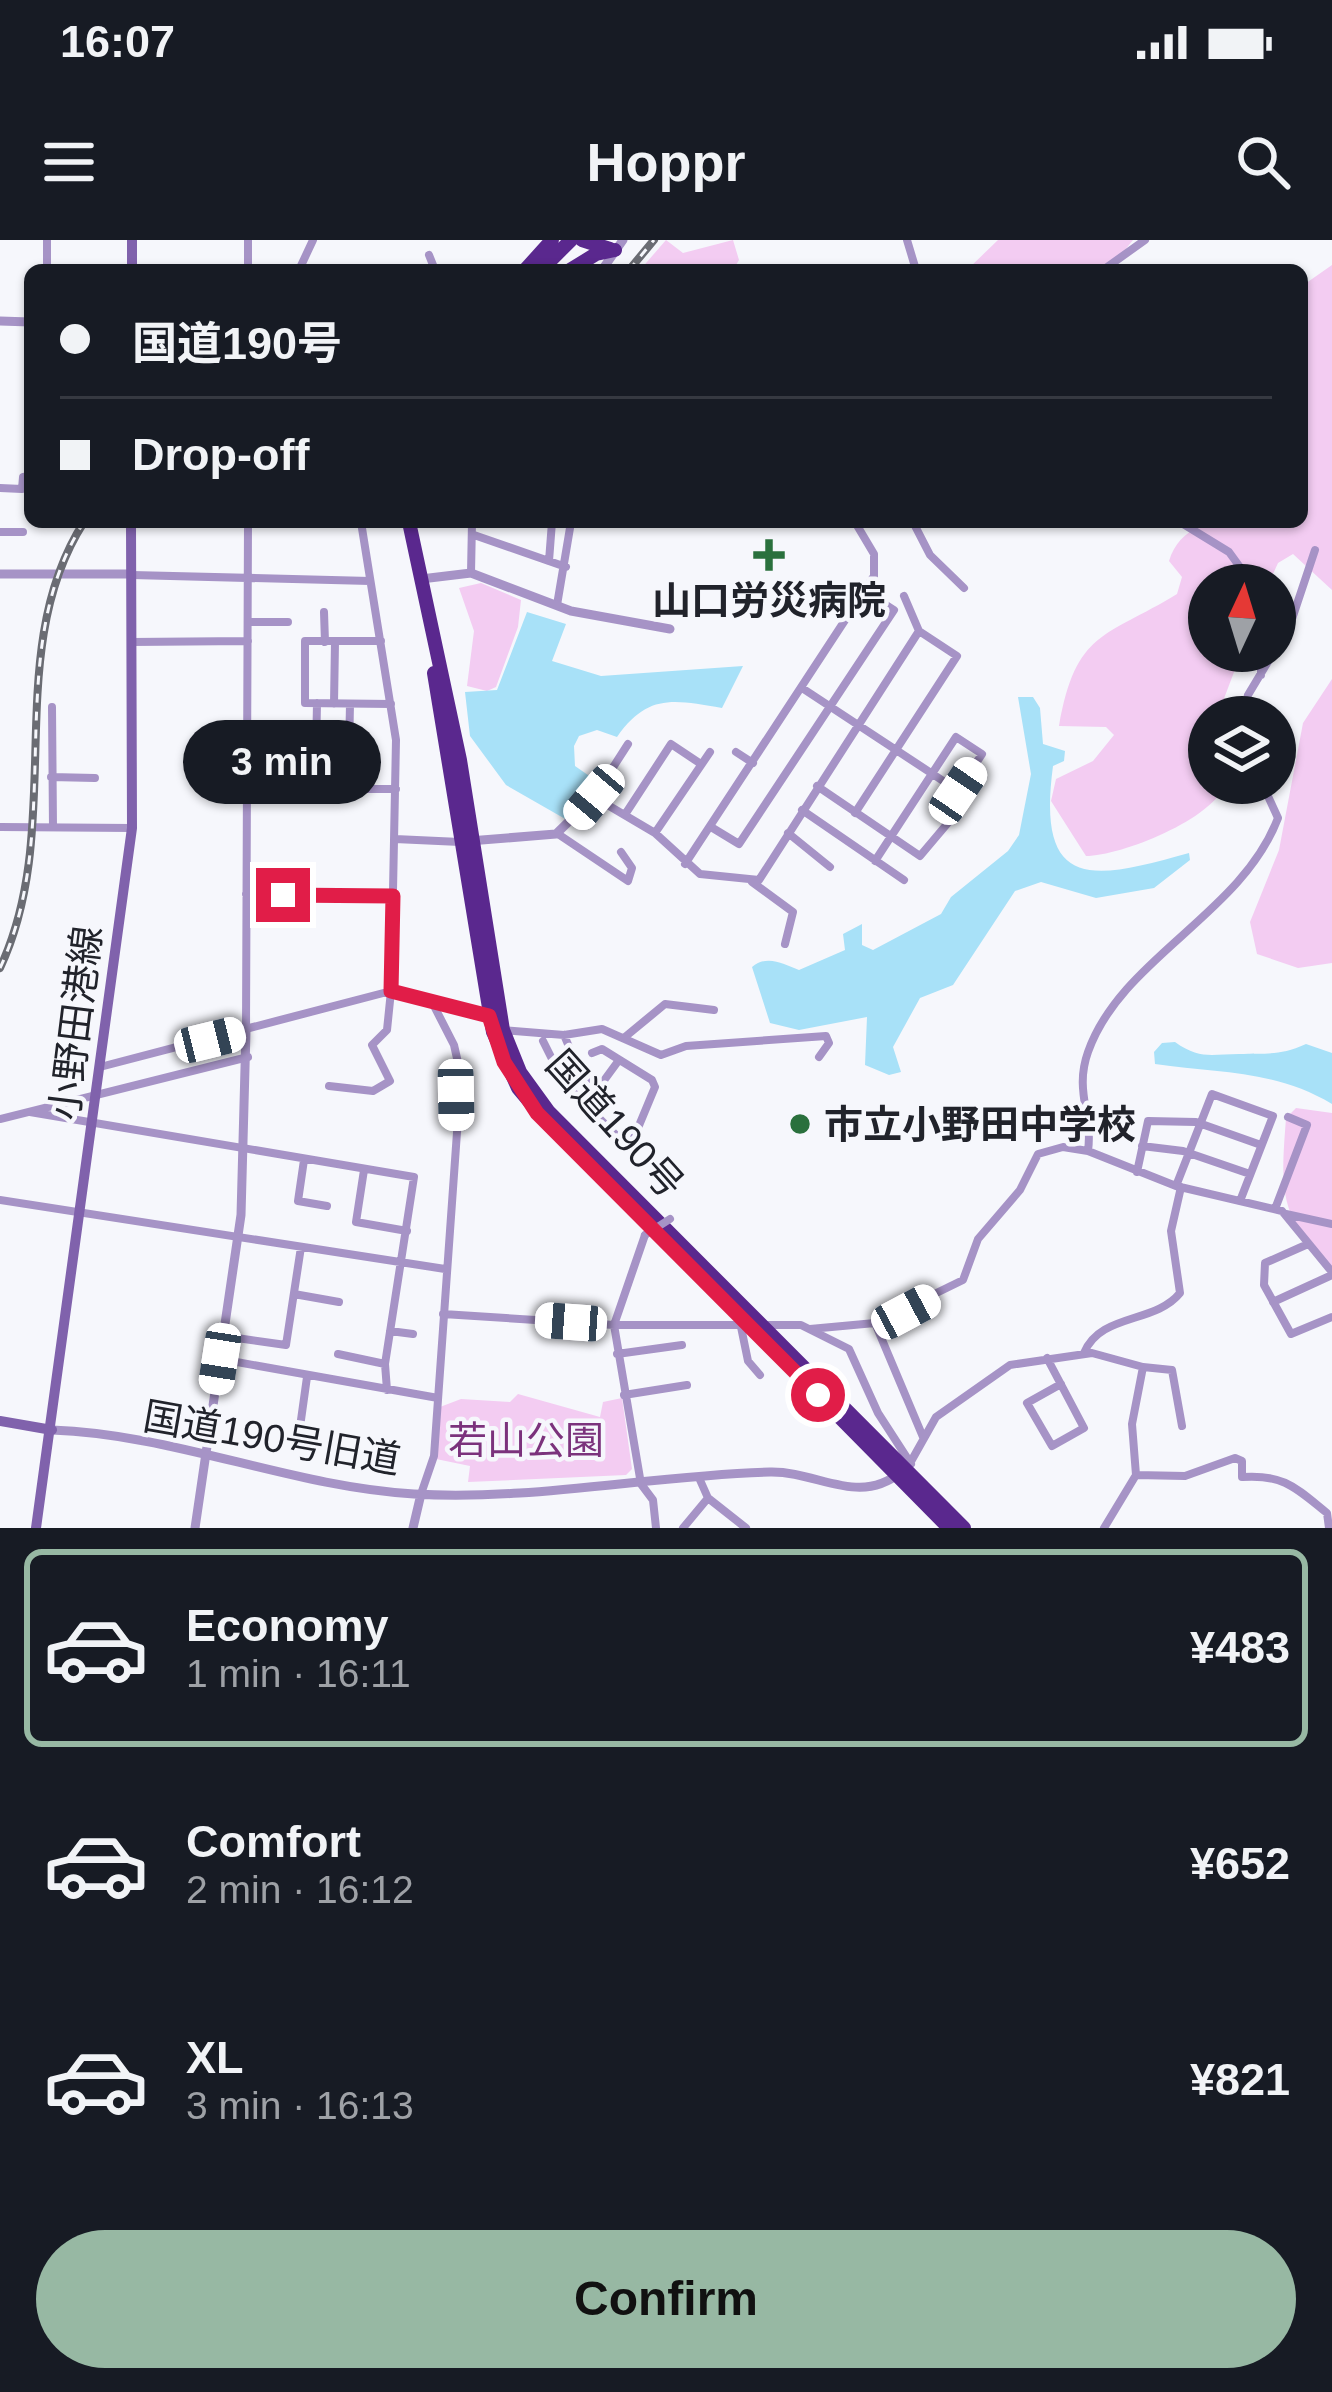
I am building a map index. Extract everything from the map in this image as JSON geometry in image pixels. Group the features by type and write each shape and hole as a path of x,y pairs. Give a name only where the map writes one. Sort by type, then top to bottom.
{"highway":[{"path":"531,264 552,240"},
{"path":"548,264 574,241 619,245"},
{"path":"580,264 619,245"},
{"name":"国道190号","path":"410,528 442,666 498,1031"},
{"name":"国道190号","path":"469,841 489,1016 520,1072 549,1112 752,1328 964,1528"},
{"name":"国道190号","path":"904,1470 949,1528"}],"main road":[{"name":"小野田港線","path":"36,1528 131,828 131,528"},
{"path":"0,1421 52,1430"}],"street":[{"path":"1111,264 1145,240"},
{"path":"429,255 433,264"},
{"path":"0,488 22,488 24,477"},
{"path":"195,1528 238,1238 244,1150 248,528"},
{"path":"328,1086 374,1091 390,1081 372,1045 387,1030 391,991 392,704 362,528"},
{"path":"471,573 473,528"},
{"path":"549,561 552,528"},
{"path":"557,605 570,528"},
{"path":"685,864 866,592 874,576 874,554 859,528"},
{"path":"917,528 930,555 964,588"},
{"path":"1189,528 1229,553 1237,564"},
{"path":"0,532 23,532"},
{"path":"474,535 566,567"},
{"path":"1247,696 1290,625 1315,550"},
{"path":"419,579 471,573 557,605 670,629"},
{"path":"0,574 370,581"},
{"path":"711,827 739,844 831,706 894,610 866,592"},
{"path":"854,813 957,656 920,631 904,596"},
{"path":"324,612 334,704"},
{"path":"248,622 288,622"},
{"path":"594,797 656,833 700,874 759,880 920,631"},
{"path":"381,640 305,641 305,703 392,704"},
{"path":"131,642 248,641"},
{"path":"802,688 969,798 924,856 817,786"},
{"path":"316,753 317,704"},
{"path":"247,753 349,753 350,704"},
{"path":"52,707 53,827"},
{"path":"875,861 956,737 982,754 958,791"},
{"path":"395,838 469,841 558,834 594,797 628,744"},
{"path":"626,813 671,744 701,764"},
{"path":"656,833 710,752"},
{"path":"736,752 753,763"},
{"path":"51,777 95,778"},
{"path":"328,789 395,789"},
{"path":"1088,1151 1080,1086 1107,1010 1192,930 1266,842 1278,818 1272,804"},
{"path":"802,811 904,880"},
{"path":"0,827 131,828"},
{"path":"788,833 830,867"},
{"path":"558,834 564,843 628,881 632,868 621,852"},
{"path":"751,881 793,912 785,944"},
{"path":"247,894 393,896"},
{"path":"100,1067 391,991 489,1016"},
{"path":"413,1528 434,1456 461,1076 454,1045 432,1002"},
{"path":"625,1037 664,1004 714,1010"},
{"path":"498,1031 564,1034 602,1029 661,1054 731,1041 826,1036 829,1043 819,1057"},
{"path":"564,1034 576,1063 599,1088"},
{"path":"543,1041 564,1083 624,1143 632,1140 655,1087 602,1049 592,1053"},
{"path":"0,1119 248,1057"},
{"path":"586,1105 619,1060"},
{"path":"1084,1353 1100,1332 1168,1305 1180,1293 1171,1231 1188,1152 1212,1094 1273,1116 1240,1201"},
{"path":"30,1112 414,1177 385,1364 387,1390"},
{"path":"1280,1212 1306,1125 1288,1117"},
{"path":"1137,1172 1148,1120 1200,1123 1261,1145"},
{"path":"1142,1146 1188,1152 1250,1174"},
{"path":"443,1314 752,1328 874,1323 906,1312 968,1276 978,1239 1020,1190 1043,1149 1088,1151 1179,1187 1332,1224"},
{"path":"304,1160 298,1202 327,1206"},
{"path":"364,1169 356,1222 407,1231"},
{"path":"0,1200 445,1269"},
{"path":"1273,1302 1332,1274 1280,1212"},
{"path":"656,1528 653,1500 641,1484 614,1325 645,1235 670,1219"},
{"path":"1308,1244 1265,1263 1264,1285 1291,1334 1332,1317"},
{"path":"223,1336 286,1346 301,1247"},
{"path":"294,1294 339,1302"},
{"path":"874,1323 924,1438"},
{"path":"752,1328 748,1361 760,1375"},
{"path":"811,1329 849,1349 904,1470"},
{"path":"390,1331 413,1334"},
{"path":"617,1354 682,1345"},
{"path":"904,1470 936,1417 1010,1364 1084,1353 1172,1370 1182,1426"},
{"path":"338,1354 385,1364"},
{"path":"1048,1358 1084,1428 1052,1446 1027,1403 1060,1384"},
{"path":"220,1359 438,1398"},
{"path":"1105,1528 1136,1475 1132,1424 1143,1367"},
{"path":"300,1427 307,1377"},
{"path":"624,1395 687,1385"},
{"name":"国道190号旧道","path":"52,1430 421,1494 641,1484 772,1472 860,1490 904,1470"},
{"path":"1136,1475 1185,1476 1234,1458 1242,1461 1242,1477 1273,1475 1292,1486 1327,1513 1329,1528"},
{"path":"700,1480 708,1498 746,1528"},
{"path":"683,1528 708,1498"}],"green space":[{"path":"666,240 683,253 733,240 739,260 737,264 645,264"},
{"path":"998,240 1133,240 1114,264 973,264"},
{"path":"1332,265 1332,590 1293,554 1278,564 1188,564 1188,672 1234,672 1225,696 1188,696 1188,804 1210,804 1165,833 1121,850 1086,856 1051,801 1056,779 1093,761 1114,735 1106,727 1059,726 1074,671 1085,654 1097,640 1177,594 1182,577 1169,561 1190,532 1198,528 1308,528 1308,282"},
{"path":"481,583 521,600 518,627 496,687 487,691 467,686 474,631 459,588"},
{"path":"1332,679 1332,963 1298,968 1257,954 1250,922 1279,850 1288,804 1296,804 1296,760 1303,723"},
{"path":"1296,1108 1332,1113 1332,1267 1301,1233 1286,1200 1286,1118"},
{"name":"若山公園","path":"518,1394 600,1417 603,1402 622,1398 632,1469 626,1475 468,1482 470,1466 436,1459 440,1407 461,1399 510,1402"}],"water":[{"path":"527,612 566,624 552,661 601,676 743,666 722,708 663,703 640,713 617,737 597,730 579,736 574,746 575,766 598,782 567,820 506,785 470,736 465,692 497,690"},
{"path":"1018,697 1033,697 1040,708 1043,744 1065,751 1064,761 1053,766 1050,807 1054,837 1063,856 1079,867 1099,871 1189,853 1190,860 1154,888 1096,898 1041,882 1015,891 953,985 920,998 893,1047 901,1072 889,1075 865,1065 867,1017 799,1030 770,1023 752,967 770,961 799,970 845,950 843,934 862,924 862,945 873,950 941,914 951,897 1008,851 1019,835 1031,774"},
{"path":"1175,1042 1206,1055 1273,1053 1306,1044 1332,1053 1332,1104 1268,1079 1155,1064 1154,1052 1162,1043"}],"railway":[{"path":"634,264 654,240"},
{"path":"0,968 19,913 30,857 45,627 59,573 81,528"}],"place":[{"name":"山口労災病院","path":"769,555"},
{"name":"市立小野田中学校","path":"800,1124"}],"route":[{"path":"283,895 393,896 391,991 408,992 469,1015 489,1016 504,1062 537,1113 818,1395"}]}
